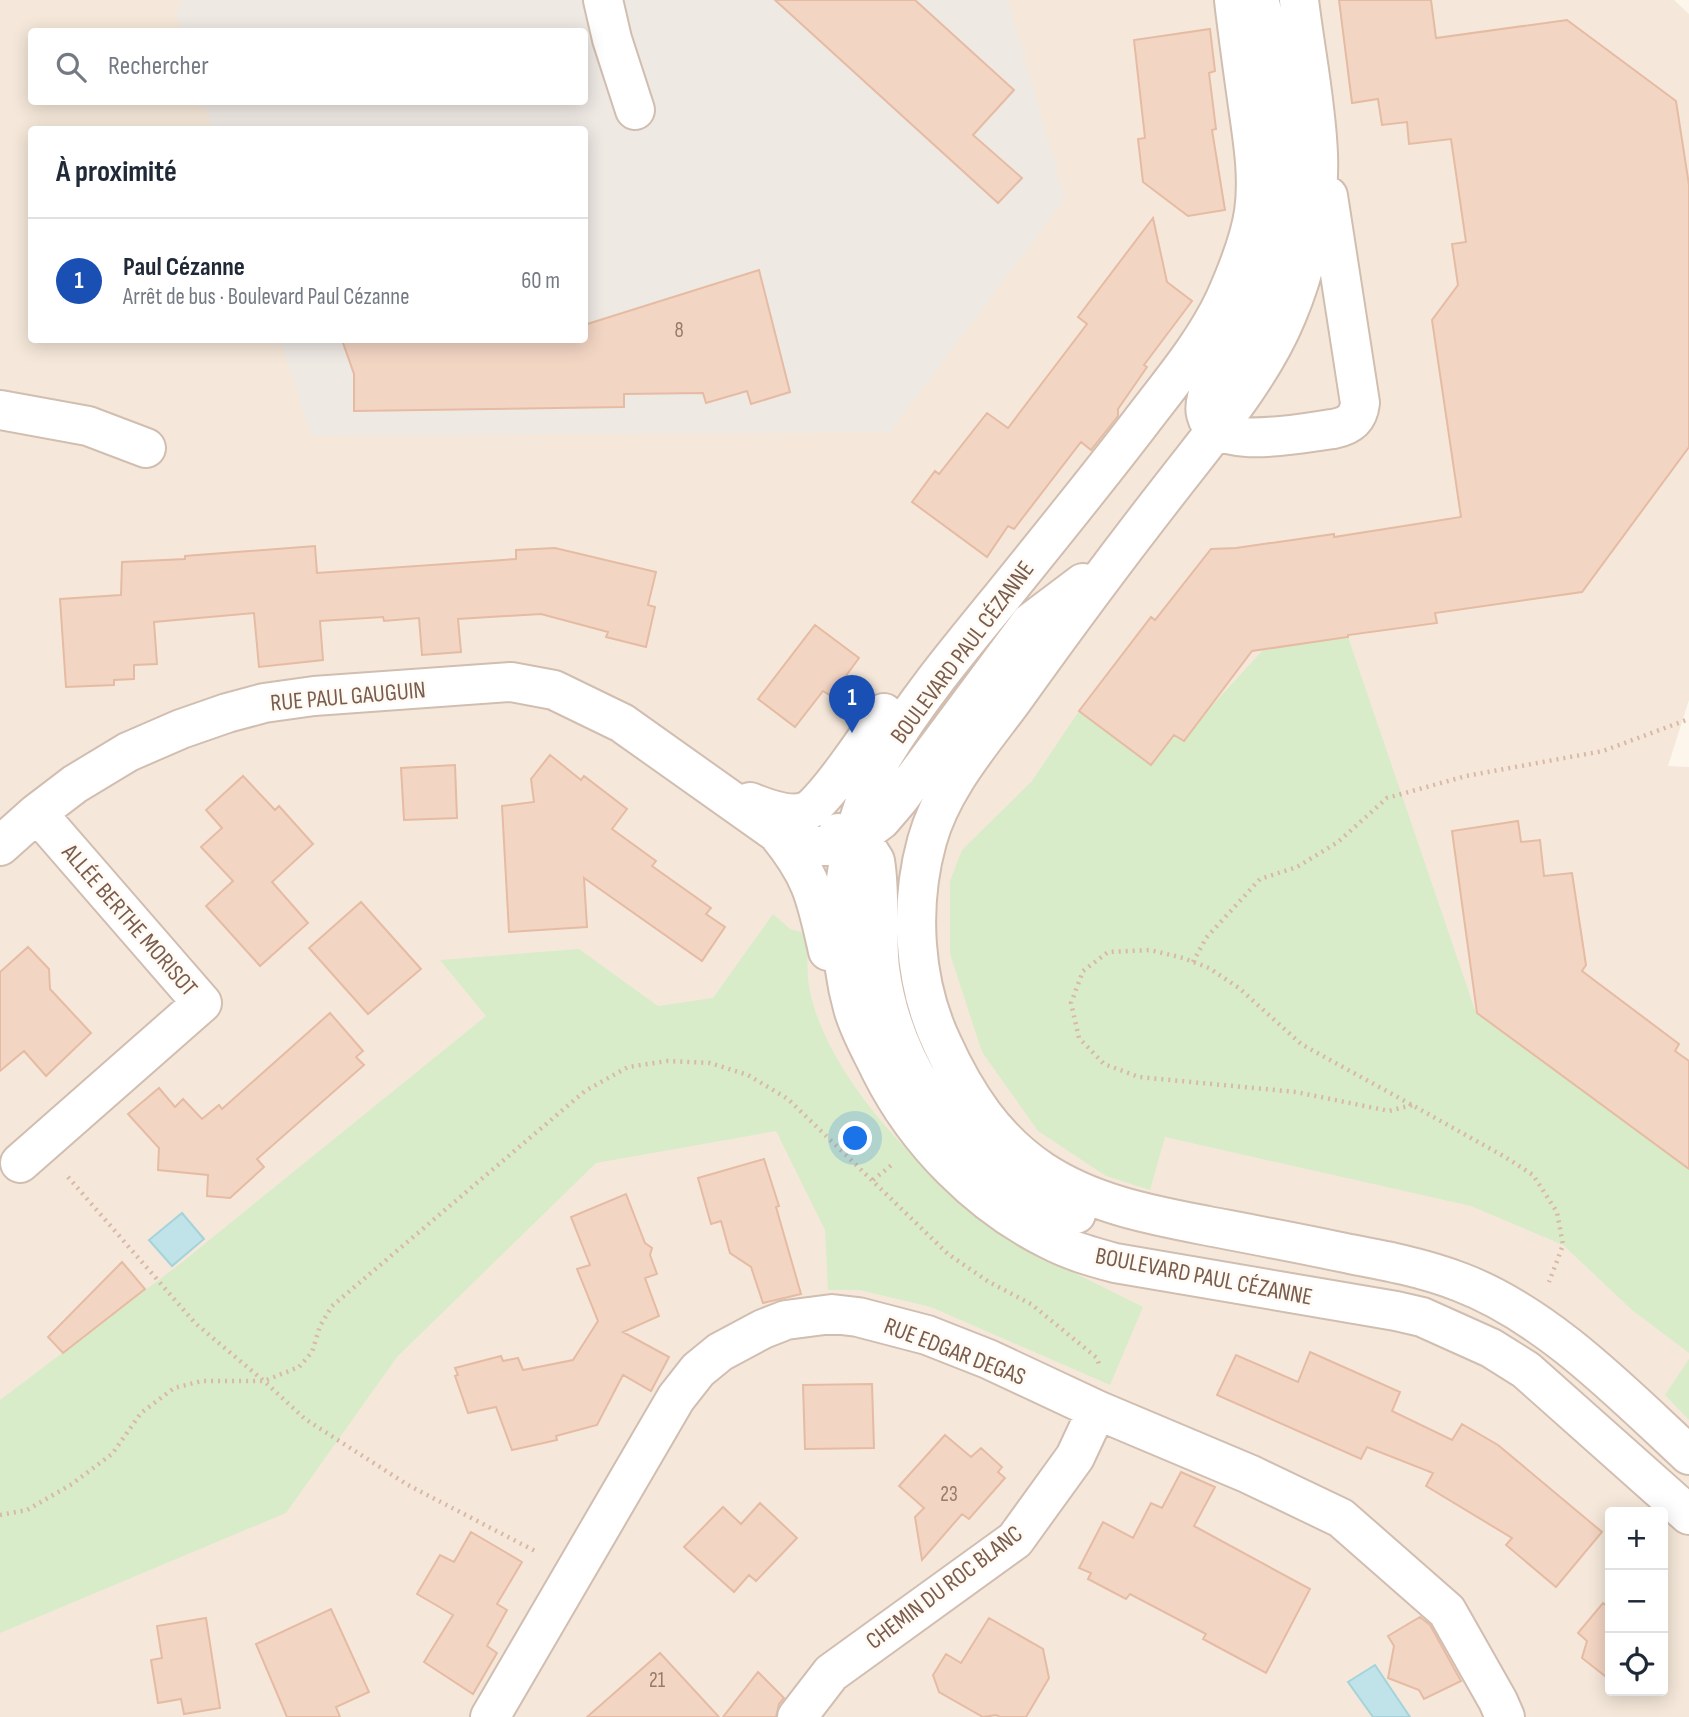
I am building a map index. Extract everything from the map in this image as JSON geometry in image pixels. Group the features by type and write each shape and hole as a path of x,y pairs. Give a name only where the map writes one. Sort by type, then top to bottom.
{"street":[{"path":"603,0 612,39 635,110"},
{"name":"BOULEVARD PAUL CÉZANNE","path":"1234,0 1254,145 1256,181 1253,215 1236,273 1215,318 1184,367 935,680 881,760 859,818 845,884 844,944 853,1010 895,1099 925,1139 955,1171 1017,1221 1050,1240 1115,1263 1422,1317 1491,1348 1526,1370 1689,1515"},
{"path":"1259,0 1278,93 1283,184 1273,249 1244,327 1216,376 1207,398 1205,414 1215,430 1240,439 1347,426 1359,413 1360,403 1316,125"},
{"name":"BOULEVARD PAUL CÉZANNE","path":"1298,0 1316,125 1318,160 1313,228 1298,284 1286,317 1255,374 959,773 943,803 927,838 916,912 919,963 931,1021 973,1103 1006,1142 1040,1170 1097,1199 1158,1216 1423,1270 1463,1283 1496,1299 1577,1352 1689,1455"},
{"path":"0,410 88,426 146,448"},
{"path":"853,841 881,820 899,799 1030,623 1122,553"},
{"name":"RUE PAUL GAUGUIN","path":"770,820 808,811 813,807 927,653 1023,571"},
{"name":"RUE PAUL GAUGUIN","path":"0,846 75,784 128,752 181,729 252,706 314,696 511,682 554,690 622,723 709,785 813,846 835,846 853,841"},
{"name":"ALLÉE BERTHE MORISOT","path":"30,1154 202,1003 37,813"},
{"path":"770,820 792,821 839,834 870,853 875,862 880,969 894,1026 906,1057 939,1113 983,1163 1019,1190 1079,1214 1158,1216"},
{"path":"770,820 811,881 837,991 848,1018 865,1039"},
{"name":"RUE EDGAR DEGAS","path":"490,1717 676,1398 698,1370 737,1341 786,1320 832,1314 896,1325 988,1359 1097,1410 1249,1474 1341,1518 1447,1611 1505,1717"},
{"name":"CHEMIN DU ROC BLANC","path":"797,1717 831,1673 1015,1540 1075,1457 1097,1410"}],"path":[{"path":"1192,962 1206,938 1260,878 1297,867 1338,842 1387,798 1466,776 1603,751 1689,719"},
{"path":"1412,1105 1389,1111 1296,1092 1139,1077 1104,1064 1079,1038 1072,1003 1083,971 1108,952 1150,950 1209,968 1239,988 1300,1044 1412,1105 1505,1157 1532,1175 1557,1212 1563,1245 1550,1279 1542,1328"},
{"path":"0,1515 27,1510 82,1476 112,1454 141,1413 174,1388 202,1381 264,1381 299,1367 312,1352 320,1326 332,1306 585,1091 628,1067 667,1061 710,1063 748,1075 788,1099 948,1254 989,1282 1031,1304 1063,1330"},
{"path":"30,1154 195,1323 305,1419 408,1485 575,1571"}],"shaded area":[{"path":"0,0 1674,0 1689,14 1689,700 1668,766 1689,767 1689,1717 0,1717"},
{"path":"184,0 1008,0 1065,199 890,432 311,436 282,343 588,343 588,126 212,126 205,105 588,105 588,28 181,28 176,12"}],"green space":[{"path":"1348,637 1476,1013 1689,1168 1689,1353 1632,1310 1563,1245 1471,1206 1165,1137 1150,1190 1106,1176 1038,1131 982,1052 950,954 950,881 962,850 1032,781 1079,711 1151,765 1174,735 1184,741 1206,712 1263,650"},
{"path":"773,914 790,929 808,934 809,985 821,1026 838,1060 860,1094 914,1157 974,1210 1019,1242 1143,1307 1110,1385 931,1307 859,1290 828,1290 825,1230 776,1131 596,1163 397,1357 286,1513 0,1633 0,1400 176,1267 486,1016 440,960 579,949 658,1006 713,998"},
{"path":"1689,1359 1689,1420 1665,1395"}],"water":[{"path":"182,1213 204,1239 172,1266 149,1240"},
{"path":"1375,1665 1410,1717 1373,1717 1348,1682"}],"building":[{"path":"775,0 915,0 1014,90 973,135 1022,178 998,203"},
{"path":"1339,0 1431,0 1436,38 1567,20 1676,101 1689,185 1689,447 1582,592 1435,613 1437,623 1252,651 1184,741 1174,735 1151,765 1079,711 1151,617 1155,620 1211,549 1334,534 1334,537 1461,517 1432,320 1458,285 1452,244 1466,242 1451,139 1409,144 1407,122 1382,125 1378,99 1352,103"},
{"path":"1210,29 1215,71 1209,73 1216,129 1212,130 1225,210 1188,216 1143,182 1138,139 1145,138 1134,40"},
{"path":"1153,218 1167,282 1192,301 1144,365 1147,367 1118,409 1118,416 1091,450 1081,442 1014,529 1008,526 987,557 912,502 935,471 939,474 987,413 1008,428 1087,324 1078,317"},
{"path":"759,270 790,392 751,404 747,391 706,403 703,393 624,394 624,407 354,411 354,374 343,343 588,343 588,324"},
{"path":"315,546 317,573 516,559 516,550 555,548 656,572 648,605 655,607 646,647 606,637 608,632 541,614 458,619 461,652 422,655 419,618 384,621 383,617 320,621 323,660 259,667 254,613 154,622 157,664 134,665 134,679 114,680 114,685 66,687 60,599 121,595 122,562 185,559 185,556"},
{"path":"815,625 859,658 831,696 823,691 795,727 758,699"},
{"path":"550,755 581,780 584,776 627,809 612,829 656,861 652,866 711,908 706,914 725,927 702,961 584,878 587,927 509,932 502,806 534,802 531,779"},
{"path":"455,765 457,818 404,820 401,768"},
{"path":"243,776 275,810 279,806 313,844 272,882 308,923 260,966 206,906 233,881 201,847 222,828 206,810"},
{"path":"1518,821 1521,842 1540,840 1544,876 1572,873 1586,965 1582,971 1679,1044 1675,1051 1689,1061 1689,1169 1477,1013 1452,831"},
{"path":"361,902 421,969 368,1014 309,948"},
{"path":"28,947 49,969 50,989 91,1033 46,1076 24,1051 0,1071 0,972"},
{"path":"330,1013 363,1051 356,1057 364,1065 257,1159 264,1167 230,1198 207,1196 208,1175 158,1170 159,1148 128,1114 159,1088 175,1107 183,1099 202,1119 219,1105 222,1109"},
{"path":"764,1159 801,1294 763,1303 751,1267 730,1253 721,1221 711,1224 698,1178"},
{"path":"626,1194 645,1243 652,1248 650,1255 657,1274 645,1278 659,1316 623,1332 669,1357 651,1391 623,1375 597,1425 556,1436 557,1440 512,1450 496,1407 468,1413 455,1376 458,1375 455,1368 501,1356 503,1361 518,1358 523,1370 573,1360 598,1321 577,1269 590,1265 571,1217"},
{"path":"122,1262 145,1289 63,1353 48,1337"},
{"path":"1310,1352 1400,1392 1392,1411 1452,1440 1462,1424 1498,1445 1602,1532 1556,1587 1506,1545 1512,1538 1426,1486 1433,1473 1367,1447 1361,1459 1217,1395 1236,1355 1298,1382"},
{"path":"872,1384 874,1448 805,1449 803,1385"},
{"path":"945,1435 971,1457 981,1448 1002,1467 998,1472 1005,1478 969,1519 962,1514 922,1560 915,1517 924,1508 899,1486"},
{"path":"1181,1472 1215,1487 1194,1526 1310,1589 1266,1673 1203,1639 1206,1634 1130,1594 1126,1599 1088,1579 1091,1573 1079,1568 1103,1522 1133,1538 1151,1503 1162,1508"},
{"path":"760,1503 797,1538 756,1581 749,1575 734,1592 684,1547 723,1507 741,1524"},
{"path":"471,1532 522,1562 497,1604 507,1610 487,1646 497,1653 473,1694 424,1662 453,1615 417,1594 440,1555 454,1562"},
{"path":"1603,1603 1605,1604 1605,1676 1582,1658 1587,1641 1578,1633"},
{"path":"331,1609 369,1692 336,1707 340,1717 287,1717 256,1644"},
{"path":"1420,1617 1430,1625 1461,1681 1424,1699 1419,1690 1388,1678 1394,1646 1388,1636"},
{"path":"206,1618 220,1708 184,1714 181,1699 158,1703 151,1660 162,1658 157,1626"},
{"path":"989,1618 1043,1649 1049,1678 1026,1717 983,1717 939,1692 933,1675 946,1654 961,1663"},
{"path":"660,1653 719,1717 587,1717"},
{"path":"758,1672 784,1698 779,1704 776,1717 723,1717"}],"place":[{"name":"Paul Cézanne","path":"852,733"}]}
